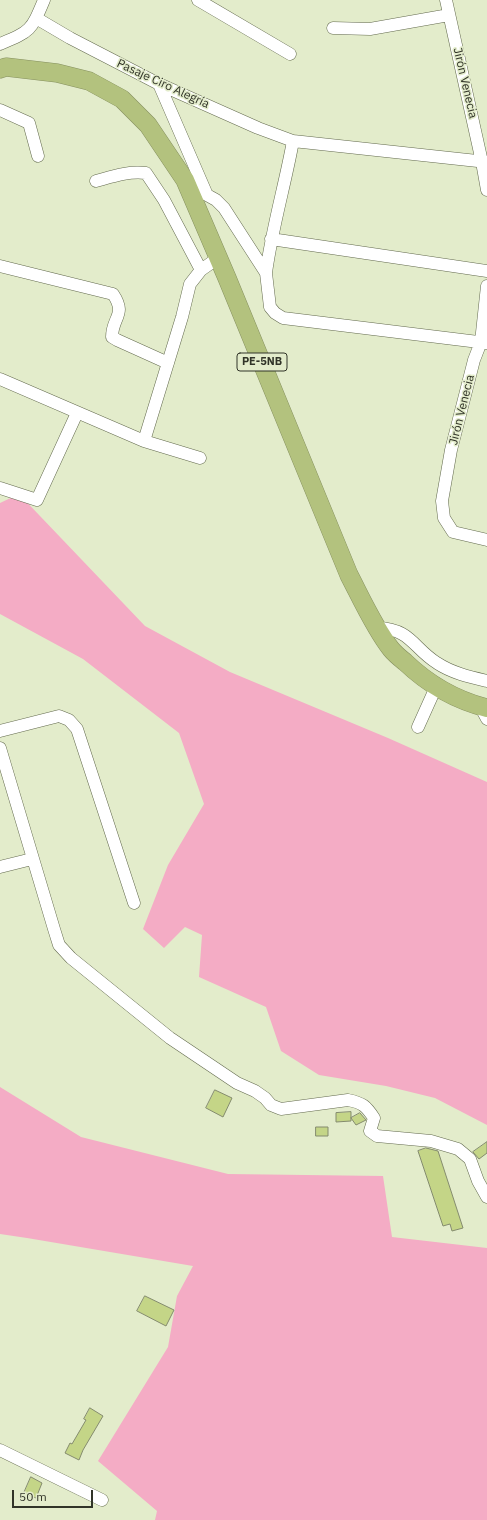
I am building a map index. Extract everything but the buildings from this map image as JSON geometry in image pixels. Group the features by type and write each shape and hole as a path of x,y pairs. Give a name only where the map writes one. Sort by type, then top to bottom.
{"highway":[{"name":"PE-5NB","path":"0,69 6,67 57,73 89,81 122,99 148,125 185,180 349,575 378,628 391,650 417,673 436,687 452,696 485,711"}],"street":[{"path":"0,44 25,33 33,25 44,0"},
{"path":"198,0 290,54"},
{"name":"Jirón Venecia","path":"446,0 485,162 487,190"},
{"path":"333,28 370,29 449,15"},
{"name":"Pasaje Ciro Alegría","path":"36,18 70,38 159,84 258,128 293,141 485,162"},
{"path":"159,84 207,195 216,200 224,208 266,273"},
{"path":"0,110 29,123 38,156"},
{"path":"293,141 286,178 270,239 266,273 270,307 275,313 283,318 484,343"},
{"path":"96,181 124,173 136,172 146,174 164,200 201,270"},
{"path":"270,239 487,271"},
{"path":"144,441 190,284 201,270 218,258"},
{"path":"0,266 113,294 118,301 120,312 112,331 112,337 168,363"},
{"name":"Jirón Venecia","path":"487,286 484,343 474,360 451,450 442,502 444,518 453,532 487,540"},
{"path":"0,379 144,441 200,458"},
{"path":"0,488 37,500 77,413"},
{"path":"378,628 390,628 400,632 437,663 454,672 487,681"},
{"path":"418,727 436,687"},
{"path":"0,731 60,716 69,720 76,729 134,903"},
{"path":"0,748 59,945 70,958 170,1038 236,1082 255,1091 275,1108 281,1109 348,1100 358,1102 367,1106 374,1118 370,1131 377,1136 431,1141 458,1149 470,1159 478,1181 487,1197"},
{"path":"0,867 32,859"},
{"path":"0,1450 102,1500"}],"shaded area":[{"path":"19,494 145,626 230,672 388,738 487,782 487,1125 435,1098 386,1086 319,1075 281,1051 266,1007 199,977 202,935 185,927 164,948 143,929 168,865 204,804 179,733 83,659 0,614 0,503"},
{"path":"0,1087 81,1137 228,1174 383,1176 392,1237 487,1248 487,1520 155,1520 157,1511 98,1461 168,1347 177,1296 193,1266 0,1234"}]}
